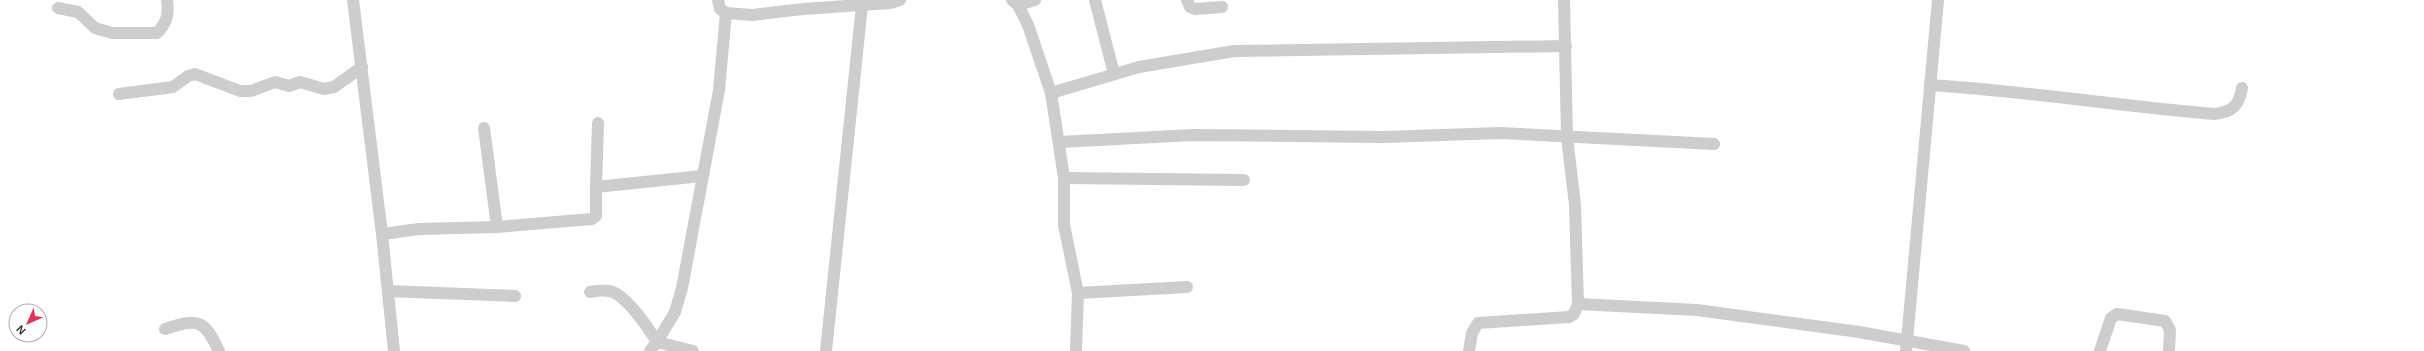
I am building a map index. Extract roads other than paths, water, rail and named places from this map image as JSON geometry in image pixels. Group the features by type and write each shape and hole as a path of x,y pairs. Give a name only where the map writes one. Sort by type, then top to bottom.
{"street":[{"path":"58,8 78,12 95,28 112,33 157,33 165,25 169,13 167,0"},
{"path":"352,0 362,67 382,234 394,351"},
{"path":"718,0 720,9 726,13 752,15 803,4 862,5 900,0"},
{"path":"1035,0 1015,3 1028,25 1051,94 1060,142 1064,178 1064,225 1078,293 1076,351"},
{"path":"1095,0 1114,74"},
{"path":"1187,0 1190,7 1194,9 1222,7"},
{"path":"1469,351 1472,333 1478,323 1569,317 1574,314 1578,304 1575,205 1567,137 1564,0"},
{"path":"1906,345 1938,0"},
{"path":"826,351 862,5"},
{"path":"653,347 675,312 682,288 699,204 702,176 719,90 726,13"},
{"path":"1051,94 1114,74 1166,61 1234,51 1566,46"},
{"path":"119,94 173,87 188,76 195,74 240,92 251,91 275,82 289,86 300,82 324,89 334,87 362,67"},
{"path":"1930,85 2013,91 2125,106 2214,114 2228,112 2234,108 2240,98 2242,88"},
{"path":"382,234 419,229 497,227 592,219 596,216 598,123"},
{"path":"484,128 497,227"},
{"path":"1060,142 1193,135 1384,137 1501,133 1714,144"},
{"path":"596,187 702,176"},
{"path":"1064,178 1244,180"},
{"path":"1078,293 1187,286"},
{"path":"388,291 515,296"},
{"path":"590,292 610,291 619,297 645,321 653,347"},
{"path":"1578,304 1698,310 1906,345 1964,351"},
{"path":"2100,351 2111,318 2117,314 2165,321 2170,330 2169,351"},
{"path":"165,329 186,322 201,324 207,328 219,351"},
{"path":"653,347 693,351"}]}
